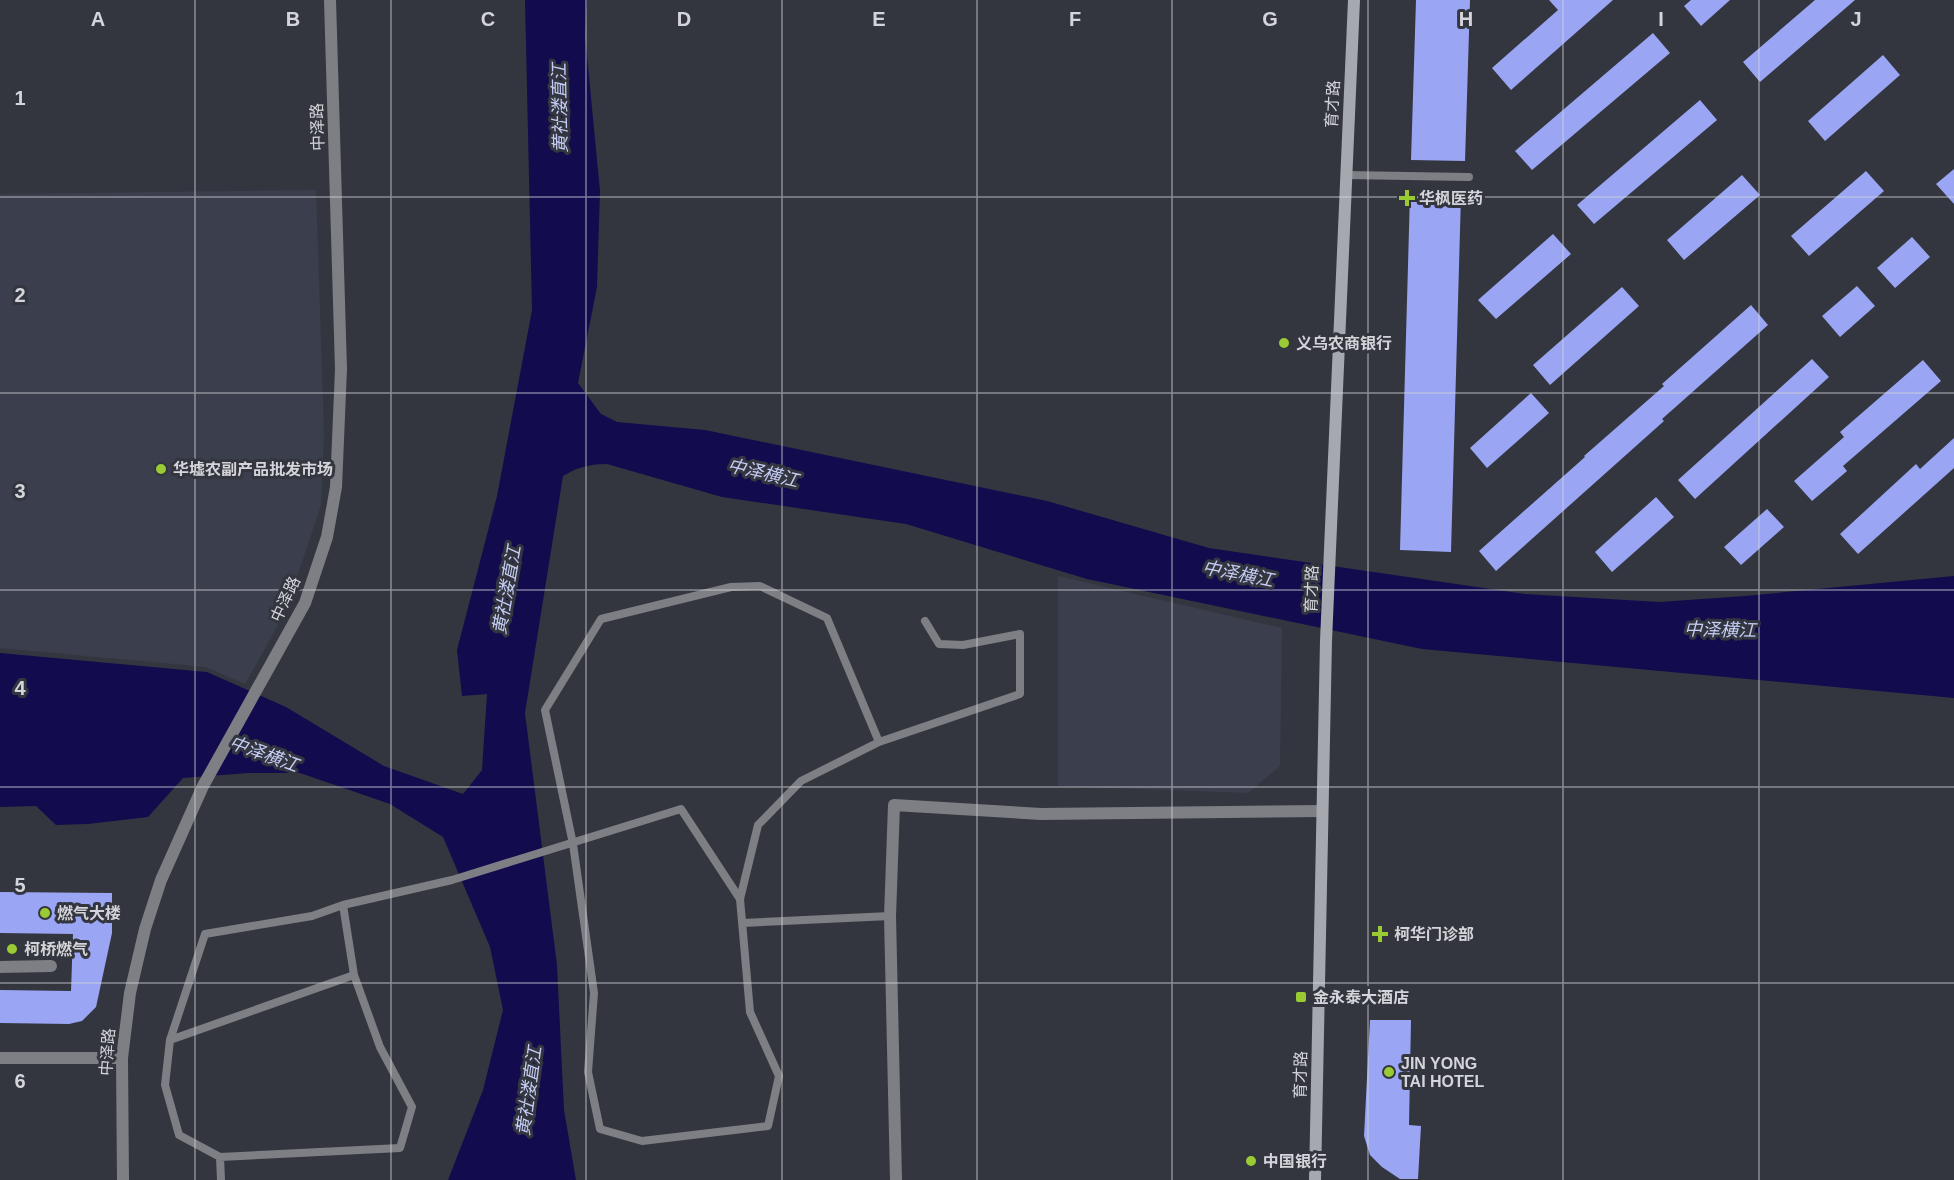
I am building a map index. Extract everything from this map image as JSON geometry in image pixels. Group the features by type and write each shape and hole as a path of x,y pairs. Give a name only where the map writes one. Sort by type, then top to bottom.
{"street":[{"name":"中泽路","path":"123,1180 122,1058 130,993 145,929 160,880 203,786 305,603 327,537 336,487 341,369 330,0"},
{"name":"育才路","path":"1315,1180 1321,810 1329,540 1353,0"},
{"path":"896,1180 890,916 894,805 1041,814 1321,810"},
{"path":"0,967 51,966"},
{"path":"0,1058 122,1058"}],"lane":[{"path":"1346,175 1469,177"},
{"path":"879,742 827,618 760,586 731,587 601,619 545,710 573,844 594,993 588,1072 600,1129 642,1141 768,1126 779,1076 750,1012 740,899 758,825 801,781 879,742 1020,694 1020,634 963,645 939,644 925,621"},
{"path":"343,905 354,975 380,1047 412,1107 400,1148 220,1156 179,1136 165,1085 170,1040 205,934 312,916 343,905 452,880 681,809 740,899"},
{"path":"743,923 890,916"},
{"path":"170,1040 354,975"},
{"path":"220,1156 221,1180"}],"shaded area":[{"name":"华墟农副产品批发市场","path":"316,190 324,433 321,505 286,611 245,684 206,667 0,648 0,194"},
{"path":"1058,576 1282,628 1280,766 1248,793 1058,786"}],"water":[{"path":"525,0 587,0 585,35 600,191 597,287 578,383 601,414 617,422 705,430 1047,501 1209,548 1525,594 1659,602 1954,576 1954,698 1422,649 1087,579 906,524 722,497 607,464 579,468 563,476 525,713 557,965 564,1110 576,1180 448,1180 483,1090 503,1010 490,947 443,837 390,804 300,773 248,773 183,778 148,817 88,824 56,825 36,806 0,807 0,653 207,672 286,707 384,766 463,794 482,770 487,694 462,696 457,650 497,496 532,310"}],"building":[{"path":"1416,0 1470,0 1465,161 1411,160"},
{"path":"1549,0 1613,0 1511,90 1492,68 1558,10"},
{"path":"1691,0 1730,0 1701,26 1684,6"},
{"path":"1815,0 1855,0 1760,82 1743,62"},
{"path":"1653,33 1670,53 1532,170 1515,151"},
{"path":"1883,55 1900,75 1825,141 1808,121"},
{"path":"1700,100 1717,120 1594,224 1577,205"},
{"path":"1954,169 1954,204 1936,184"},
{"path":"1866,171 1884,191 1809,256 1791,236"},
{"path":"1742,175 1760,195 1684,260 1667,240"},
{"path":"1410,194 1461,195 1451,552 1400,550"},
{"path":"1553,234 1571,254 1496,319 1478,300"},
{"path":"1912,237 1930,257 1895,288 1877,268"},
{"path":"1857,286 1875,306 1840,337 1822,316"},
{"path":"1622,287 1639,306 1550,385 1533,365"},
{"path":"1751,305 1768,325 1496,571 1479,551"},
{"path":"1812,359 1829,377 1695,499 1678,480"},
{"path":"1923,360 1941,381 1843,466 1847,471 1812,501 1794,481 1844,437 1840,432"},
{"path":"1531,393 1549,413 1487,468 1470,448"},
{"path":"1954,438 1954,468 1858,554 1840,534 1916,464 1920,469"},
{"path":"1656,497 1674,517 1612,572 1595,552"},
{"path":"1767,509 1784,527 1741,565 1724,547"},
{"path":"0,892 112,893 112,933 96,1007 82,1021 69,1024 0,1023 0,990 71,991 73,934 0,933"},
{"name":"JIN YONG TAI HOTEL","path":"1370,1020 1411,1020 1409,1125 1421,1126 1418,1179 1400,1179 1382,1167 1370,1155 1364,1136"}],"place":[{"name":"华枫医药","path":"1407,198"},
{"name":"义乌农商银行","path":"1284,343"},
{"name":"华墟农副产品批发市场","path":"161,469"},
{"name":"燃气大楼","path":"45,913"},
{"name":"柯华门诊部","path":"1380,934"},
{"name":"柯桥燃气","path":"12,949"},
{"name":"金永泰大酒店","path":"1301,997"},
{"name":"JIN YONG TAI HOTEL","path":"1389,1072"},
{"name":"中国银行","path":"1251,1161"}],"water label":[{"name":"黄社溇直江","path":"560,108"},
{"name":"中泽横江","path":"763,473"},
{"name":"中泽横江","path":"1238,574"},
{"name":"黄社溇直江","path":"507,590"},
{"name":"中泽横江","path":"1720,630"},
{"name":"中泽横江","path":"264,754"},
{"name":"黄社溇直江","path":"529,1091"}]}
